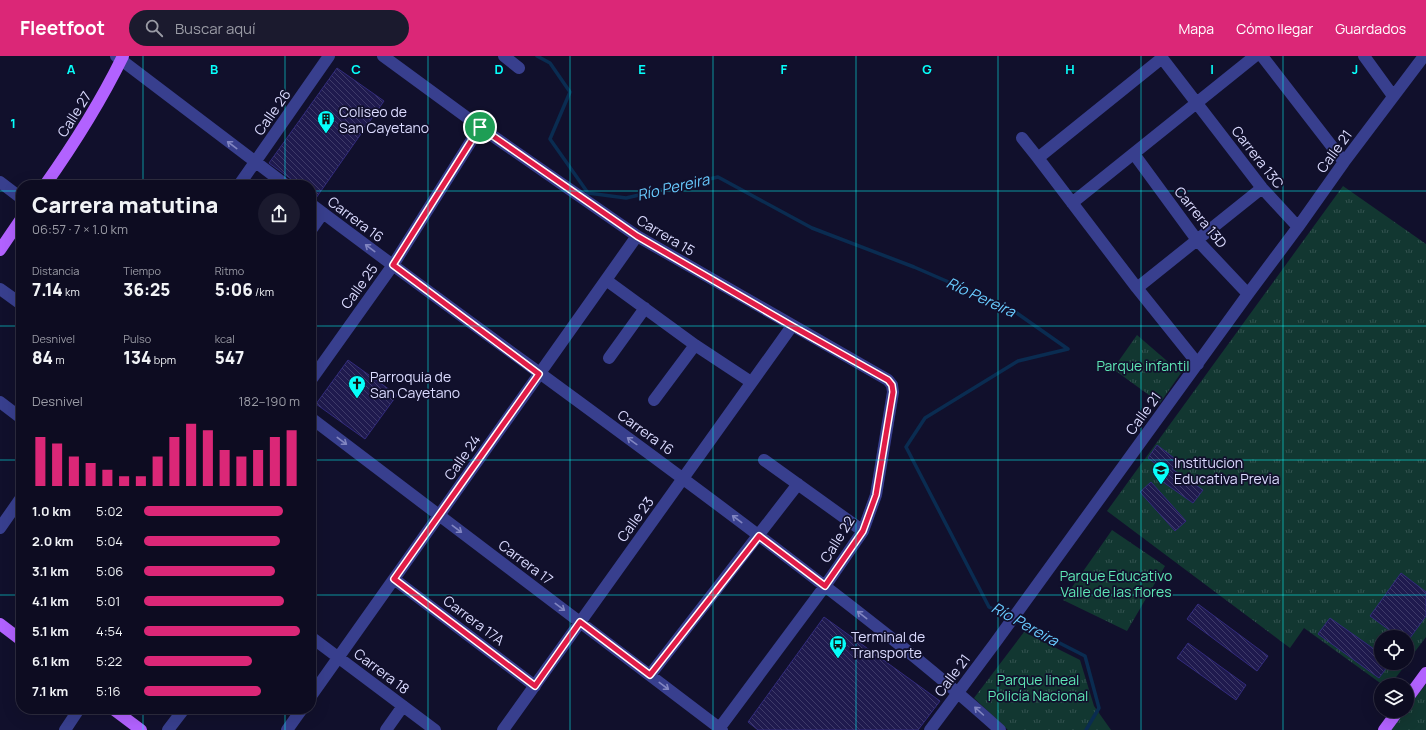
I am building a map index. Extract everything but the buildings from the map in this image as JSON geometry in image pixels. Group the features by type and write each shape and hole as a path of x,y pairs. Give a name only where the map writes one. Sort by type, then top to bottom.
{"main road":[{"name":"Calle 27","path":"48,180 106,92 120,58"},
{"path":"0,250 16,226"},
{"path":"0,624 16,636"},
{"path":"1414,689 1426,673"},
{"path":"120,714 141,730"},
{"path":"1384,730 1393,718"}],"street":[{"name":"Calle 26","path":"242,180 329,56"},
{"name":"Carrera 15","path":"383,56 480,127 637,236 888,380"},
{"path":"504,56 519,68"},
{"path":"1072,203 1255,56"},
{"path":"1262,56 1344,162"},
{"path":"1364,56 1393,96"},
{"name":"Calle 21","path":"930,730 995,643 1248,294 1298,228 1344,162 1424,56"},
{"path":"1038,158 1163,57"},
{"name":"Carrera 13C","path":"1163,57 1262,188 1298,228"},
{"path":"120,58 279,180"},
{"name":"Calle 25","path":"316,373 393,265 480,127"},
{"path":"1022,138 1137,288 1198,364"},
{"name":"Carrera 13D","path":"1134,154 1197,240 1248,294"},
{"path":"0,182 16,194"},
{"path":"1137,288 1262,188"},
{"name":"Carrera 16","path":"316,208 539,374 683,478 825,586 958,692 1000,730"},
{"path":"316,223 323,213"},
{"name":"Calle 24","path":"316,689 637,236"},
{"path":"606,280 695,345 751,382"},
{"path":"0,289 16,300"},
{"path":"609,358 645,308"},
{"name":"Calle 23","path":"503,730 792,326"},
{"path":"654,400 695,345"},
{"name":"Calle 22","path":"720,729 825,586 863,531 876,495 893,392 892,385 888,380"},
{"path":"0,402 16,414"},
{"name":"Carrera 17","path":"316,422 720,729"},
{"path":"764,460 863,531"},
{"path":"650,675 798,484"},
{"path":"0,528 16,505"},
{"name":"Carrera 17A","path":"394,579 535,686"},
{"name":"Carrera 18","path":"316,640 435,730"},
{"path":"386,730 402,706"},
{"path":"65,730 76,714"},
{"path":"168,730 180,714"},
{"path":"287,730 298,714"}],"green space":[{"path":"1343,186 1426,244 1426,637 1414,653 1414,630 1374,630 1374,670 1402,670 1395,678 1374,679 1304,628 1290,648 1107,511"},
{"name":"Parque infantil","path":"1137,335 1181,373 1160,403 1113,369"},
{"name":"Parque Educativo Valle de las flores","path":"1112,530 1165,566 1127,631 1063,600"},
{"name":"Parque lineal Policía Nacional","path":"1024,632 1080,660 1094,706 1111,730 1008,730 974,698"},
{"path":"1426,684 1426,730 1391,730 1400,718 1414,718 1414,699"}],"waterway":[{"name":"Río Pereira","path":"537,56 550,63 570,92 550,139 588,193 626,198 718,177 812,228 914,267 1011,309 1068,349 1018,361 925,418 906,447 989,607 1085,656 1099,708 1086,730"}],"place":[{"name":"Coliseo de San Cayetano","path":"326,134"},
{"name":"Parroquia de San Cayetano","path":"357,399"},
{"name":"Institucion Educativa Previa","path":"1161,485"},
{"name":"Terminal de Transporte","path":"838,659"}],"route":[{"path":"480,127 637,236 888,380 892,385 893,392 876,495 863,531 825,586 759,536 650,675 580,622 535,686 394,579 539,374 393,265 480,127"}]}
